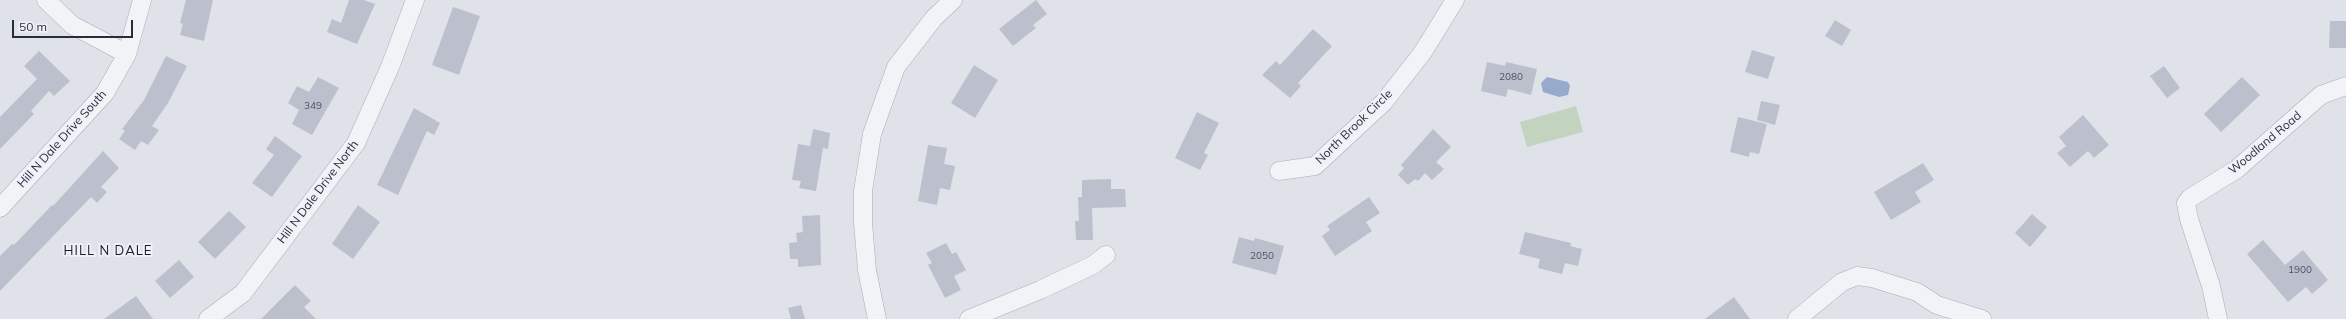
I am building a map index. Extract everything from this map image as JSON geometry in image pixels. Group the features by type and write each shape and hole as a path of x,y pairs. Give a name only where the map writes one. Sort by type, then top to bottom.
{"street":[{"path":"46,0 72,25 127,54"},
{"name":"Hill N Dale Drive South","path":"0,208 105,93 127,54 142,0"},
{"name":"Hill N Dale Drive North","path":"208,319 243,293 356,143 390,67 415,0"},
{"path":"878,319 867,270 862,223 863,191 872,134 896,67 934,18 953,0"},
{"name":"North Brook Circle","path":"1278,171 1315,166 1384,102 1423,52 1455,0"},
{"name":"Woodland Road","path":"2218,319 2211,286 2189,219 2186,203 2190,198 2237,169 2321,95 2346,86"},
{"path":"969,319 1047,287 1093,265 1106,255"},
{"path":"1797,319 1842,282 1856,276 1872,278 1917,292 1937,305 1982,319"}],"green space":[{"path":"1576,106 1583,132 1527,147 1520,122"}],"water":[{"path":"1547,77 1568,82 1570,86 1568,95 1559,97 1543,92 1541,83"}],"building":[{"path":"186,0 213,0 204,41 180,35 183,24 180,23"},
{"path":"349,0 364,0 375,4 357,44 327,32 332,19 341,23"},
{"path":"1036,0 1047,14 1033,25 1036,28 1013,46 999,29"},
{"path":"453,7 480,16 459,75 432,65"},
{"path":"1835,20 1851,30 1842,46 1825,36"},
{"path":"2330,21 2346,21 2346,48 2329,48"},
{"path":"1313,29 1332,46 1298,83 1301,86 1290,98 1262,75 1276,61 1280,65"},
{"path":"1752,50 1775,57 1768,79 1745,72"},
{"path":"39,51 70,81 54,96 49,91 31,111 34,114 0,149 0,117 37,79 24,66"},
{"path":"166,56 187,66 168,103 152,126 159,130 148,145 141,141 135,150 119,139 125,131 122,129 144,100"},
{"path":"1487,62 1505,66 1506,62 1537,69 1531,95 1508,89 1506,97 1481,91"},
{"path":"974,65 998,80 975,118 951,103"},
{"path":"2164,66 2180,88 2167,98 2150,76"},
{"path":"318,77 339,88 312,135 292,124 299,110 288,103 297,86 309,92"},
{"path":"2242,77 2260,95 2221,132 2204,114"},
{"path":"1761,101 1780,105 1775,125 1757,120"},
{"path":"414,108 440,123 434,135 427,131 398,195 377,185"},
{"path":"1197,112 1219,123 1204,153 1208,155 1200,170 1175,158"},
{"path":"2083,115 2109,145 2094,158 2088,151 2070,167 2057,153 2066,146 2059,137"},
{"path":"1738,117 1767,124 1759,154 1750,152 1749,157 1730,152"},
{"path":"813,129 830,133 828,149 823,148 816,191 799,188 801,181 792,180 798,144 810,146"},
{"path":"1433,129 1451,147 1436,162 1444,169 1432,180 1425,173 1418,181 1415,179 1408,185 1398,175 1404,168 1401,165"},
{"path":"275,136 302,156 272,197 252,183 274,155 266,149"},
{"path":"928,145 947,148 944,164 955,166 950,190 940,188 937,205 918,201"},
{"path":"103,151 119,168 101,187 107,192 97,203 91,197 0,291 0,256 12,244 14,245 52,205 53,206"},
{"path":"1923,163 1934,180 1915,192 1921,202 1891,220 1874,192"},
{"path":"1111,179 1111,189 1125,189 1126,207 1092,208 1093,240 1076,240 1075,221 1079,221 1078,197 1082,197 1082,180"},
{"path":"1369,197 1380,213 1366,222 1372,231 1335,256 1322,236 1330,230 1327,226"},
{"path":"358,205 380,222 353,259 332,244"},
{"path":"229,211 246,227 215,259 198,242"},
{"path":"2032,214 2047,227 2030,247 2015,233"},
{"path":"820,215 821,265 798,267 798,259 790,259 789,243 797,242 796,233 803,232 802,216"},
{"path":"1525,232 1571,243 1570,246 1582,249 1578,266 1565,263 1562,274 1538,268 1540,259 1519,254"},
{"path":"1239,237 1254,241 1255,238 1284,246 1276,275 1232,263"},
{"path":"2263,240 2285,265 2303,250 2328,280 2312,294 2306,287 2288,302 2247,254"},
{"path":"946,243 952,254 956,252 966,270 954,276 961,290 945,298 928,265 932,263 926,253"},
{"path":"179,260 194,277 170,298 155,281"},
{"path":"295,285 311,301 304,307 316,319 261,319"},
{"path":"136,296 153,319 104,319"},
{"path":"1734,297 1750,319 1705,319"},
{"path":"801,305 805,319 791,319 788,308"}],"district":[{"name":"HILL N DALE","path":"108,251"}]}
